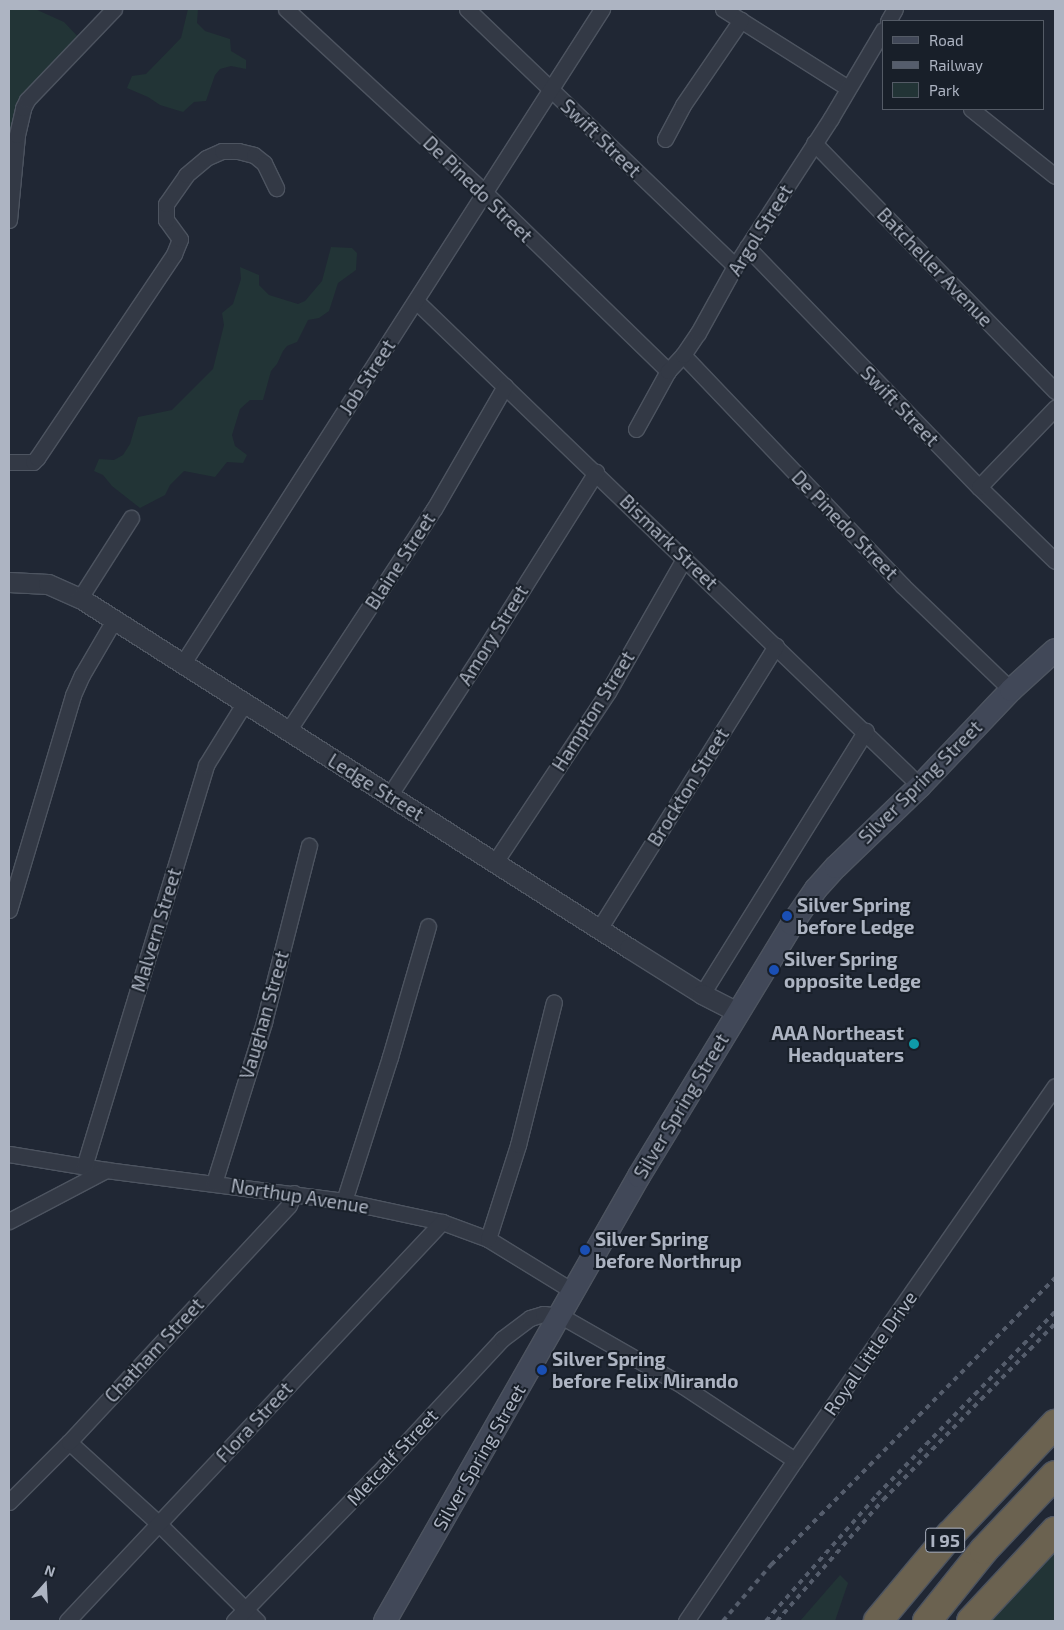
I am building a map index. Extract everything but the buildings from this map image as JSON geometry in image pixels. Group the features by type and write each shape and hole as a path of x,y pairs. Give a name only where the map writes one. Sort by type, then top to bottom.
{"highway":[{"path":"1017,1462 1055,1405"},
{"name":"I 95","path":"878,1621 933,1554 1017,1462 1055,1424"},
{"name":"I 95","path":"927,1621 984,1550 1055,1475"},
{"path":"984,1550 1055,1494"},
{"path":"971,1621 1055,1531"}],"main road":[{"name":"Silver Spring Street","path":"385,1621 561,1316 639,1176 737,1012 816,889 920,786 1010,690 1055,650"}],"street":[{"path":"9,220 17,135 23,108 27,100 114,9"},
{"name":"De Pinedo Street","path":"286,9 484,192 668,371"},
{"name":"Swift Street","path":"467,9 735,266"},
{"name":"Job Street","path":"182,664 602,9"},
{"path":"723,9 848,88"},
{"path":"889,20 896,9"},
{"path":"666,139 683,105 741,20"},
{"name":"Argol Street","path":"636,429 668,371 683,355 735,266 882,34"},
{"path":"972,110 1055,176"},
{"name":"Batcheller Avenue","path":"814,143 1055,391"},
{"path":"9,462 25,464 38,458 174,254 180,239 166,220 166,204 186,175 206,158 222,151 238,151 254,155 264,163 276,188"},
{"name":"Swift Street","path":"747,247 979,486 1055,561"},
{"name":"Bismark Street","path":"416,301 866,731 920,786"},
{"name":"De Pinedo Street","path":"683,355 903,586 1010,690"},
{"name":"Blaine Street","path":"288,732 434,509 505,386"},
{"path":"979,486 1055,408"},
{"name":"Amory Street","path":"389,796 479,658 596,472"},
{"path":"80,598 131,518"},
{"name":"Hampton Street","path":"495,862 608,692 685,557"},
{"name":"Ledge Street","path":"9,582 48,584 80,598 702,994 737,1012"},
{"path":"9,910 16,862 73,695 82,675 114,620"},
{"name":"Brockton Street","path":"599,929 776,646"},
{"name":"Malvern Street","path":"84,1167 206,765 245,702"},
{"path":"702,994 866,731"},
{"name":"Vaughan Street","path":"214,1183 264,1022 309,846"},
{"path":"344,1201 390,1057 428,926"},
{"path":"488,1239 518,1145 554,1002"},
{"name":"Royal Little Drive","path":"686,1621 795,1460 1055,1086"},
{"name":"Northup Avenue","path":"9,1154 84,1167 294,1193 344,1201 442,1222 488,1239 574,1292"},
{"path":"9,1221 106,1170"},
{"name":"Chatham Street","path":"9,1502 69,1442 289,1205 294,1193"},
{"name":"Flora Street","path":"67,1621 442,1222"},
{"name":"Metcalf Street","path":"234,1621 378,1473 502,1339 530,1318 543,1314 561,1316"},
{"path":"561,1316 692,1391 795,1460"},
{"path":"69,1442 159,1524 257,1621"}],"green space":[{"path":"9,9 35,9 64,22 84,43 23,110 17,137 9,134"},
{"path":"188,9 198,9 197,23 205,31 230,39 231,51 246,60 246,69 231,66 220,69 215,75 206,101 194,102 183,112 160,105 148,97 127,88 132,76 146,74 181,38"},
{"path":"331,247 352,248 357,253 356,270 338,283 329,311 319,318 308,320 297,342 287,346 283,351 277,364 271,371 263,400 250,400 240,409 232,435 235,446 247,455 243,463 227,462 215,477 184,471 170,485 165,495 140,508 112,486 103,475 94,471 99,459 114,460 123,455 130,444 138,417 172,410 213,369 224,325 222,313 233,304 241,279 240,267 259,275 259,285 269,295 298,304 305,301 322,281"},
{"path":"1055,1551 1055,1621 991,1621"},
{"path":"840,1575 848,1583 835,1621 800,1621"}],"railway":[{"path":"723,1621 771,1565 1055,1278"},
{"path":"766,1621 877,1495 1055,1312"},
{"path":"777,1621 883,1500 1055,1324"}],"place":[{"name":"Silver Spring before Ledge","path":"787,916"},
{"name":"Silver Spring opposite Ledge","path":"774,970"},
{"name":"AAA Northeast Headquaters","path":"914,1044"},
{"name":"Silver Spring before Northrup","path":"585,1250"},
{"name":"Silver Spring before Felix Mirando","path":"542,1370"}]}
